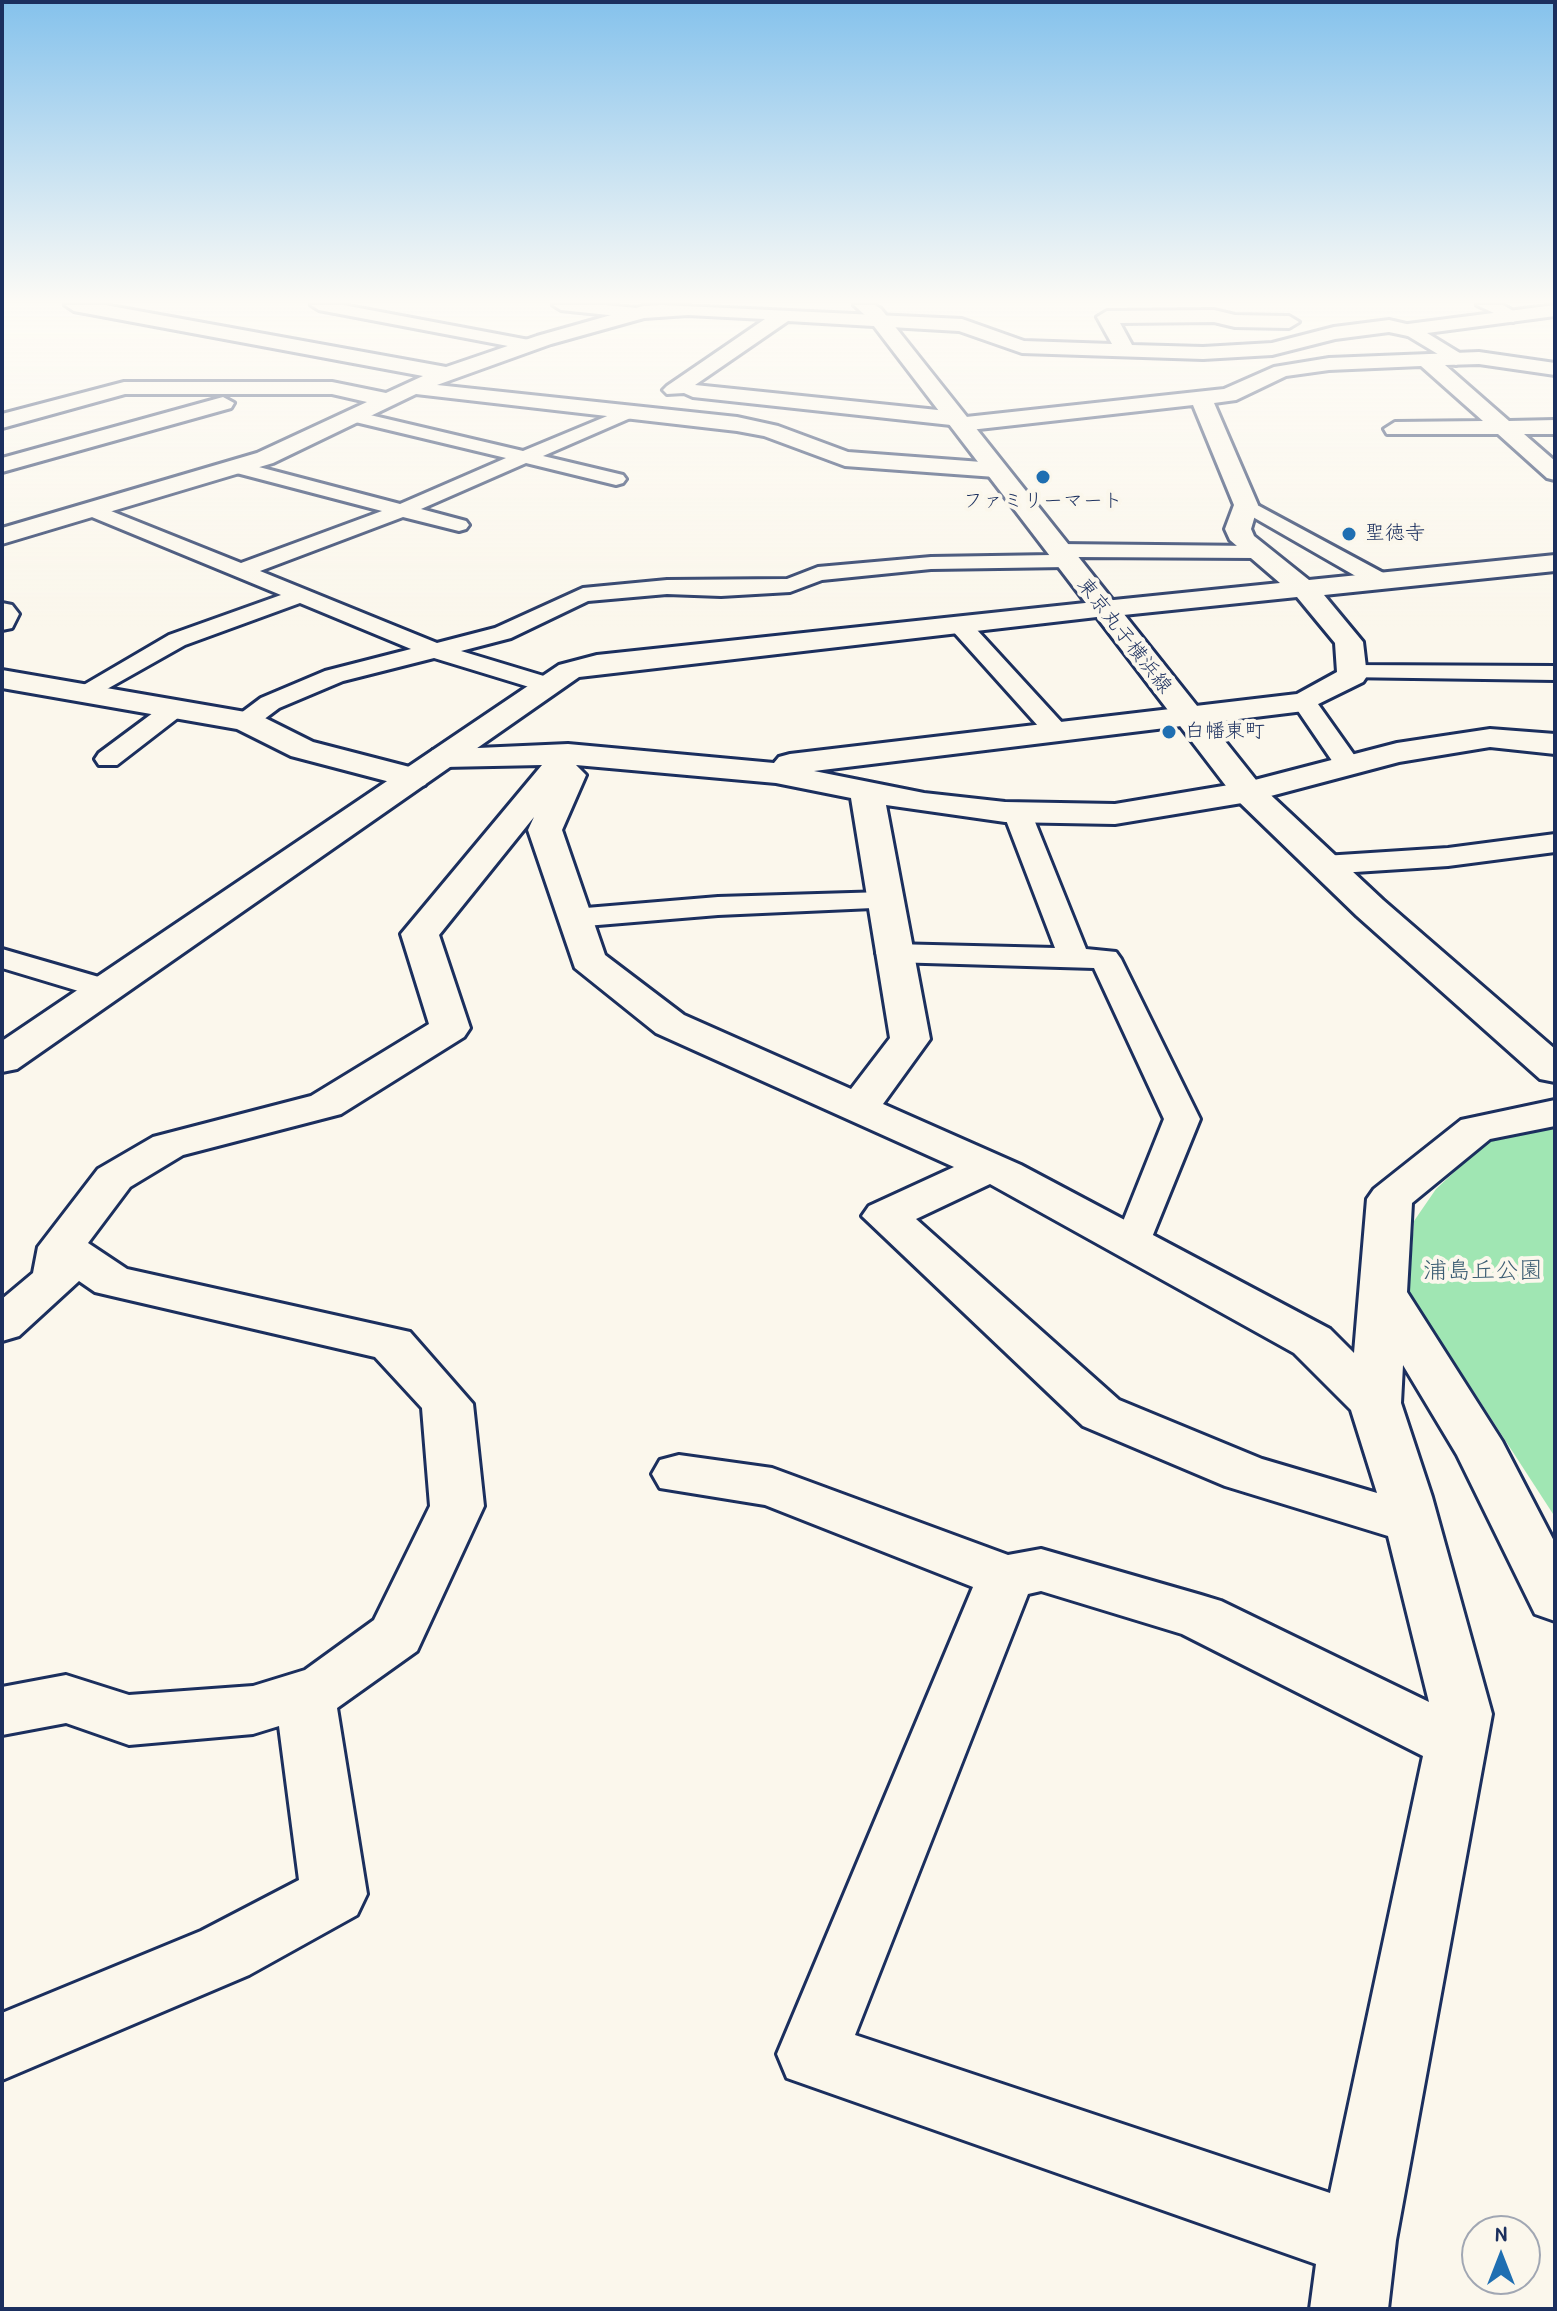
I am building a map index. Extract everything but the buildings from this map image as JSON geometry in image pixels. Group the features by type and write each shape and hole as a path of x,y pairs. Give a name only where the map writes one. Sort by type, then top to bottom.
{"street":[{"path":"2,421 32,413"},
{"path":"2,465 186,413"},
{"path":"2,536 265,458 360,413"},
{"path":"635,413 759,429 845,459 995,470"},
{"path":"877,413 959,422 1051,413"},
{"name":"東京丸子横浜線","path":"952,413 1186,717 1248,792 1324,865 1555,1070"},
{"path":"744,770 1304,702 1352,676 1349,642 1304,589 1256,552 1238,529 1246,505 1207,413"},
{"path":"1485,413 1555,473"},
{"path":"1395,429 1555,427"},
{"path":"7,1051 105,989 569,671 597,664 959,624 1555,563"},
{"path":"2,611 5,614 2,622"},
{"path":"2,679 246,721 302,749 413,778"},
{"path":"444,757 573,754 744,770 924,803 1017,812 1115,814 1248,792 1348,765 1490,738 1555,744"},
{"path":"573,754 545,830 588,960 670,1024 989,1168 1312,1341 1375,1403"},
{"path":"2,1325 56,1279 61,1247 114,1178 168,1146 326,1105 450,1028 420,934 573,754"},
{"path":"858,1109 910,1039 892,953 867,792"},
{"path":"1349,2309 1358,2240 1462,1714 1412,1523 1375,1403 1390,1199 1476,1129 1555,1113"},
{"path":"989,1168 885,1216 1101,1413 1244,1473 1412,1523"},
{"path":"2,1711 66,1699 129,1720 253,1710 325,1688 396,1635 457,1506 447,1404 392,1344 112,1281 61,1247"},
{"path":"1384,1293 1483,1454 1552,1587"},
{"path":"679,1474 772,1487 1006,1577 1041,1570 1201,1617 1456,1744"},
{"path":"1006,1577 812,2054 1358,2240"},
{"path":"2,2047 225,1953 334,1894 305,1694"}],"lane":[{"path":"238,571 290,555 402,510 627,413"},
{"path":"353,416 616,479"},
{"path":"236,467 459,525"},
{"path":"1246,505 1381,581"},
{"path":"94,511 436,651 548,685"},
{"path":"246,721 270,703 334,676 503,633 583,595 667,587 721,589 790,585 818,574 931,563 1063,555 1256,552"},
{"path":"82,693 177,640 300,596"},
{"path":"959,624 1057,732"},
{"path":"1351,672 1555,673"},
{"path":"1304,702 1348,765"},
{"path":"108,759 174,709"},
{"path":"1017,812 1074,958"},
{"path":"1324,865 1448,857 1555,843"},
{"path":"574,918 718,906 884,901"},
{"path":"892,953 1105,959 1182,1119 1133,1244"},
{"path":"2,958 105,989"}],"green space":[{"name":"浦島丘公園","path":"1555,1124 1555,1517 1409,1292 1414,1221 1436,1189 1493,1136"}],"place":[{"name":"ファミリーマート","path":"1043,477"},
{"name":"聖徳寺","path":"1349,534"},
{"name":"白幡東町","path":"1169,732"}]}
